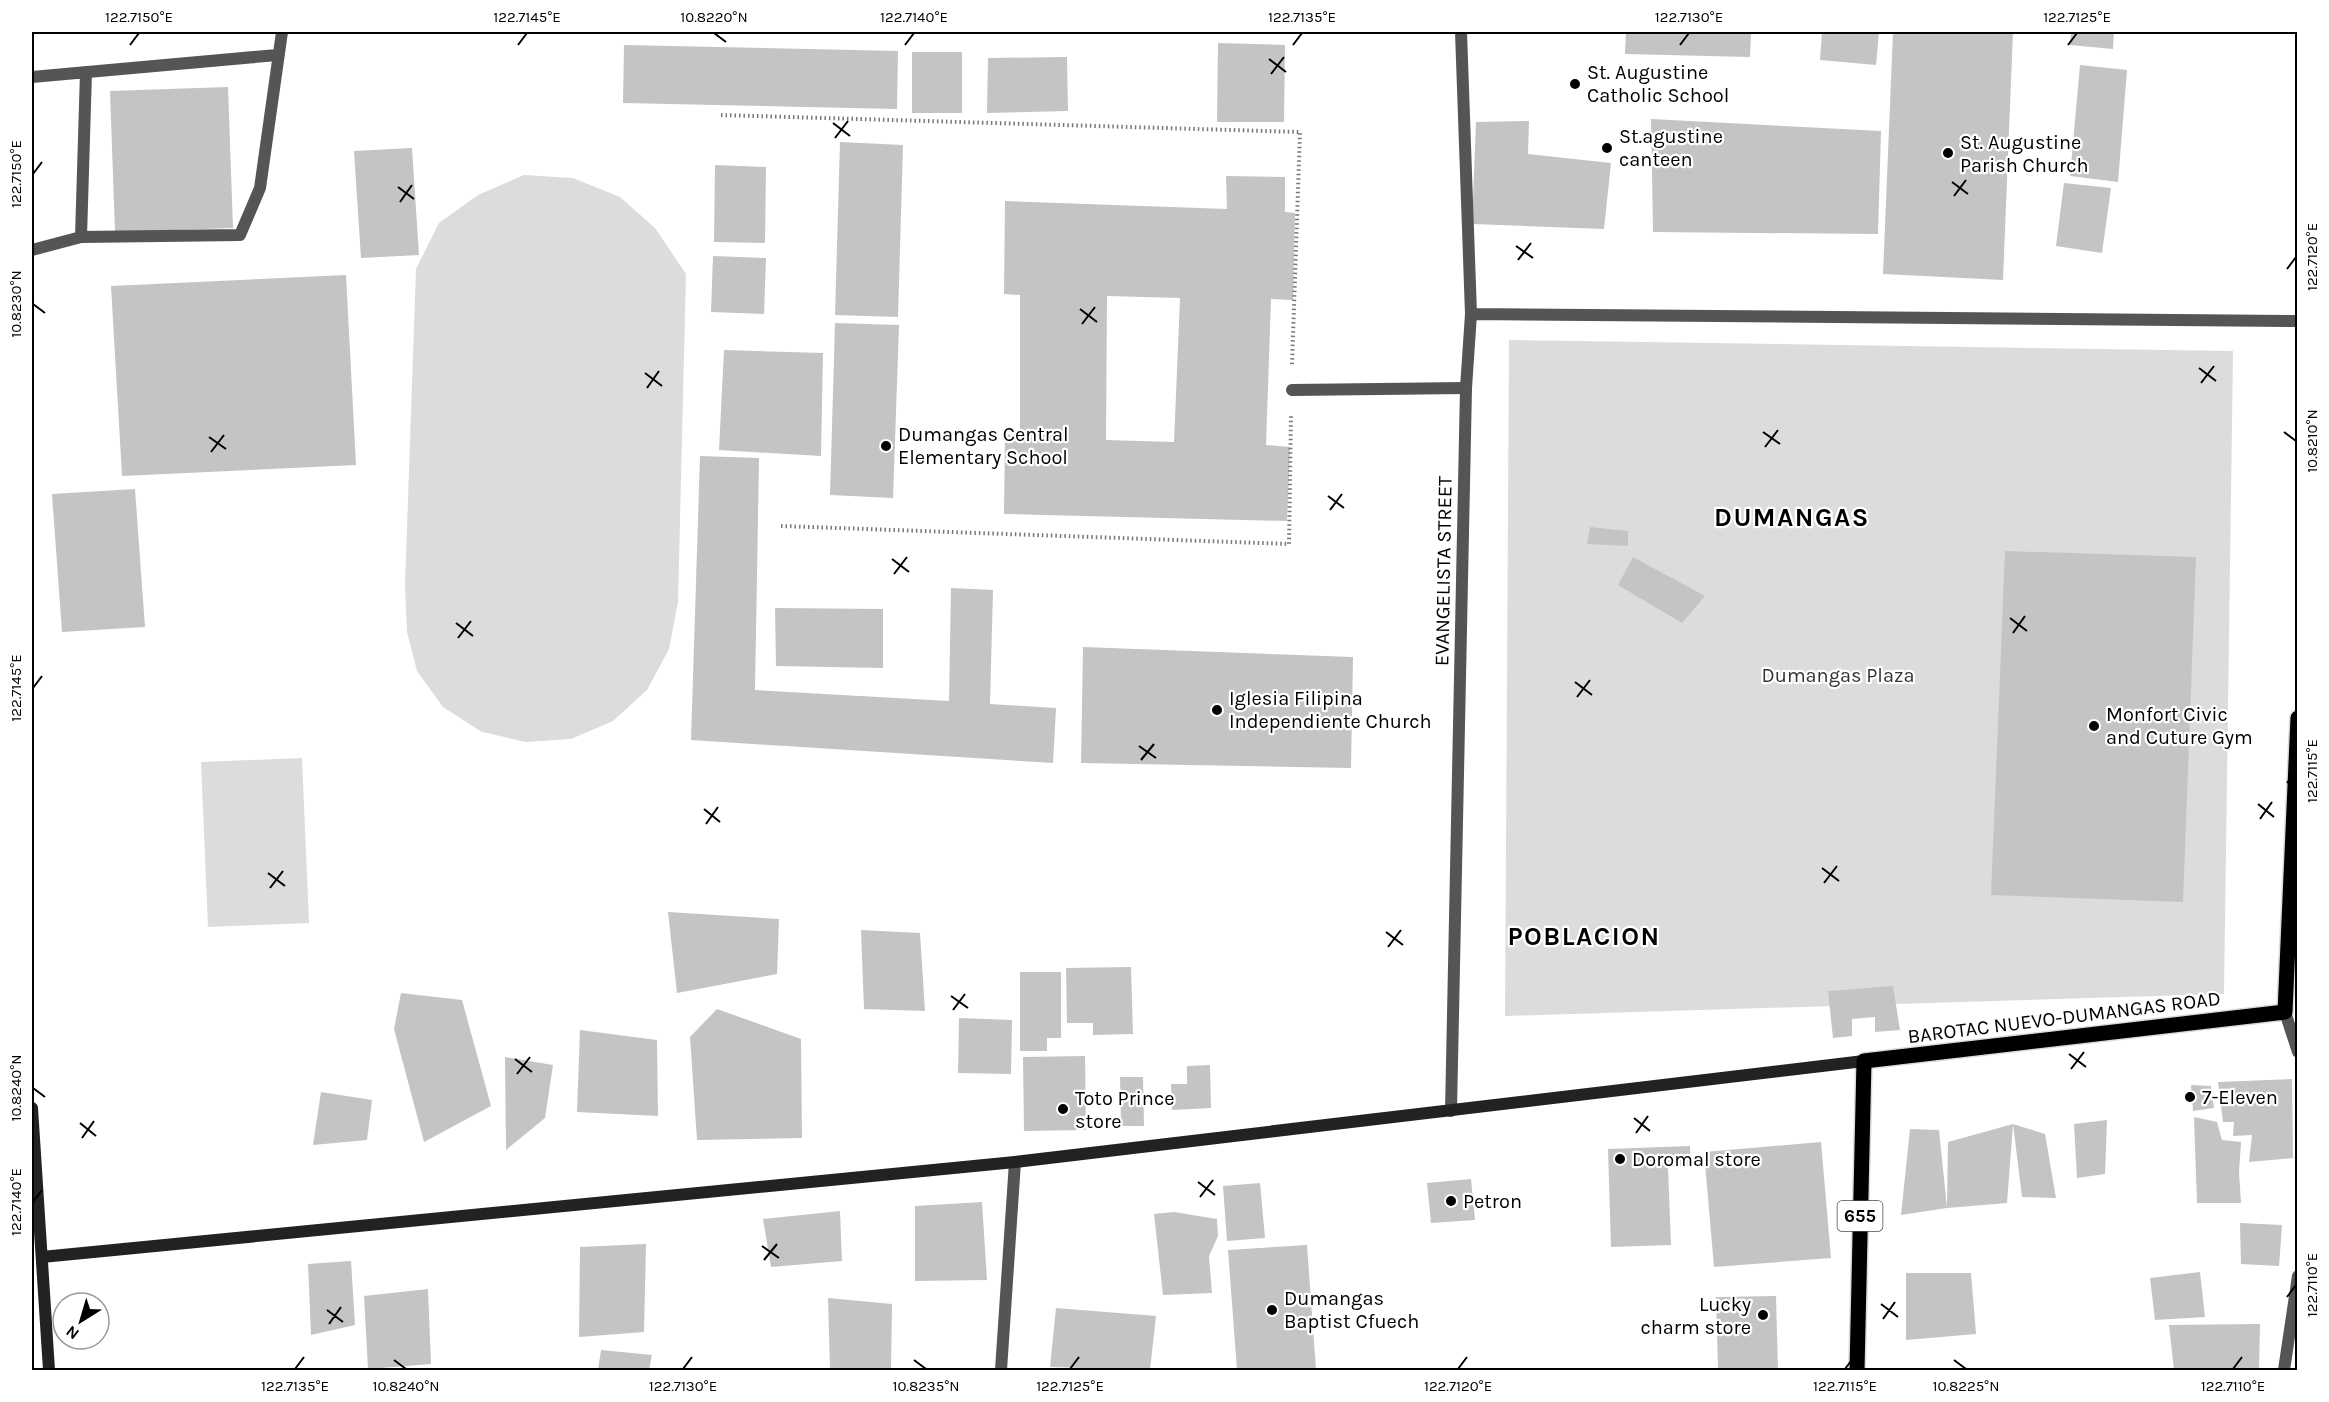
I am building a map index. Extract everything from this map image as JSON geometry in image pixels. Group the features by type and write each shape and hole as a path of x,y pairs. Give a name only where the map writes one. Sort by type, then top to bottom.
{"main road":[{"path":"2285,1012 2298,718"},
{"name":"BAROTAC NUEVO-DUMANGAS ROAD","path":"1864,1061 2285,1012"},
{"name":"655","path":"1857,1371 1864,1061"}],"street":[{"path":"32,250 81,237 240,235 260,188 282,32"},
{"name":"EVANGELISTA STREET","path":"1451,1111 1466,388 1471,314 1461,32"},
{"path":"32,77 277,55"},
{"path":"81,237 86,72"},
{"path":"1471,314 2298,321"},
{"path":"1292,390 1466,388"},
{"path":"2285,1012 2298,1052"},
{"path":"42,1257 1015,1162 1864,1061"},
{"path":"32,1107 48,1371"},
{"path":"1001,1371 1015,1162"},
{"path":"2284,1371 2298,1276"}],"path":[{"path":"721,115 1300,132 1289,544 781,526"}],"green space":[{"path":"524,175 573,178 620,197 655,228 686,274 678,602 669,649 647,690 613,721 571,739 526,742 482,732 443,707 417,671 407,632 405,585 416,269 439,223 478,195"},
{"name":"Dumangas Plaza","path":"1509,340 2233,351 2224,994 1505,1016"},
{"path":"302,758 309,923 208,927 201,762"}],"building":[{"path":"1626,32 1751,32 1750,57 1625,54"},
{"path":"1822,32 1879,32 1876,65 1820,60"},
{"name":"St. Augustine Parish Church","path":"1893,32 2013,32 2003,280 1883,274"},
{"path":"2071,32 2114,32 2113,49 2070,45"},
{"path":"1218,43 1285,45 1284,122 1217,122"},
{"path":"624,45 898,51 897,109 623,103"},
{"path":"912,52 962,52 962,113 912,113"},
{"path":"1067,57 1068,111 987,113 988,58"},
{"path":"2080,65 2127,70 2118,182 2070,176"},
{"path":"228,87 233,228 115,232 110,91"},
{"path":"1651,119 1881,131 1878,234 1653,232"},
{"path":"1529,121 1528,154 1611,163 1604,229 1472,224 1476,122"},
{"path":"840,142 903,145 898,317 835,315"},
{"path":"412,148 419,255 361,258 354,151"},
{"path":"715,165 766,167 765,243 714,242"},
{"path":"1226,176 1285,177 1285,212 1295,213 1293,300 1271,299 1266,445 1290,447 1287,521 1004,514 1005,434 1020,436 1020,295 1004,294 1005,201 1227,209","holes":["1107,296 1180,298 1174,442 1106,440"]},
{"path":"2064,183 2111,188 2102,253 2056,246"},
{"path":"713,256 766,258 764,314 711,312"},
{"path":"346,275 356,465 122,476 111,286"},
{"path":"835,323 899,325 893,498 830,495"},
{"path":"724,350 823,353 821,456 719,450"},
{"path":"700,456 759,458 755,690 949,701 951,588 993,590 990,704 1056,708 1053,763 691,740"},
{"path":"135,489 145,627 62,632 52,494"},
{"path":"1590,527 1628,531 1628,546 1587,544"},
{"name":"Monfort Civic and Cuture Gym","path":"2005,551 2196,557 2183,902 1991,895"},
{"path":"1633,557 1705,596 1682,623 1618,585"},
{"path":"775,608 883,609 883,668 776,666"},
{"name":"Iglesia Filipina Independiente Church","path":"1083,647 1353,657 1351,768 1081,763"},
{"path":"668,912 779,919 777,974 677,993"},
{"path":"861,930 920,933 925,1011 864,1009"},
{"path":"1131,967 1133,1034 1093,1035 1093,1023 1067,1023 1066,968"},
{"path":"1020,972 1061,972 1061,1038 1047,1038 1047,1051 1020,1051"},
{"path":"1893,986 1900,1030 1875,1032 1875,1017 1852,1019 1852,1036 1833,1038 1828,991"},
{"path":"401,993 462,1000 491,1106 424,1142 394,1029"},
{"path":"717,1009 801,1039 802,1138 697,1140 690,1037"},
{"path":"959,1018 1012,1020 1011,1074 958,1073"},
{"path":"580,1030 657,1040 658,1116 577,1112"},
{"path":"1085,1056 1086,1130 1024,1131 1023,1057"},
{"path":"505,1057 553,1065 545,1118 506,1150"},
{"path":"1210,1065 1211,1108 1172,1110 1171,1084 1187,1084 1187,1066"},
{"path":"1120,1077 1143,1077 1144,1126 1121,1126"},
{"path":"2292,1079 2293,1158 2249,1162 2252,1135 2233,1136 2234,1122 2223,1122 2218,1082"},
{"path":"2191,1085 2211,1086 2214,1108 2193,1111"},
{"path":"321,1092 372,1100 367,1140 313,1145"},
{"path":"2194,1117 2217,1122 2222,1140 2241,1142 2239,1172 2241,1203 2197,1203"},
{"path":"2107,1120 2105,1174 2077,1178 2074,1124"},
{"path":"2013,1124 2045,1134 2056,1198 2022,1197"},
{"path":"2013,1124 2007,1203 1947,1208 1948,1142"},
{"path":"1910,1129 1939,1130 1947,1208 1901,1215"},
{"path":"1821,1142 1831,1258 1714,1267 1704,1152"},
{"path":"1690,1146 1691,1166 1668,1167 1671,1245 1611,1247 1608,1149"},
{"name":"Petron","path":"1471,1179 1475,1220 1431,1223 1427,1183"},
{"path":"1260,1183 1265,1238 1227,1241 1223,1186"},
{"path":"982,1202 987,1280 915,1281 915,1206"},
{"path":"840,1211 842,1261 771,1267 763,1219"},
{"path":"1174,1212 1217,1219 1218,1236 1209,1256 1212,1293 1163,1295 1154,1214"},
{"path":"2240,1223 2282,1225 2279,1266 2241,1264"},
{"path":"646,1244 644,1332 579,1337 580,1247"},
{"name":"Dumangas Baptist Cfuech","path":"1307,1245 1316,1370 1237,1370 1228,1250"},
{"path":"351,1261 355,1325 311,1335 308,1264"},
{"path":"2200,1272 2205,1317 2155,1320 2150,1278"},
{"path":"1906,1273 1971,1273 1976,1334 1906,1340"},
{"path":"428,1289 431,1364 368,1369 364,1296"},
{"path":"1776,1296 1778,1370 1718,1370 1716,1297"},
{"path":"828,1298 892,1304 891,1370 830,1370"},
{"path":"1056,1308 1156,1316 1150,1370 1050,1367"},
{"path":"2260,1324 2259,1370 2174,1370 2169,1325"},
{"path":"601,1350 652,1355 649,1370 598,1370"}],"place":[{"name":"St. Augustine Catholic School","path":"1575,84"},
{"name":"St.agustine canteen","path":"1607,148"},
{"name":"St. Augustine Parish Church","path":"1948,153"},
{"name":"Dumangas Central Elementary School","path":"886,446"},
{"name":"Iglesia Filipina Independiente Church","path":"1217,710"},
{"name":"Monfort Civic and Cuture Gym","path":"2094,726"},
{"name":"7-Eleven","path":"2190,1097"},
{"name":"Toto Prince store","path":"1063,1109"},
{"name":"Doromal store","path":"1620,1159"},
{"name":"Petron","path":"1451,1201"},
{"name":"Dumangas Baptist Cfuech","path":"1272,1310"},
{"name":"Lucky charm store","path":"1763,1315"}],"district":[{"name":"DUMANGAS","path":"1792,517"},
{"name":"POBLACION","path":"1584,936"}]}
